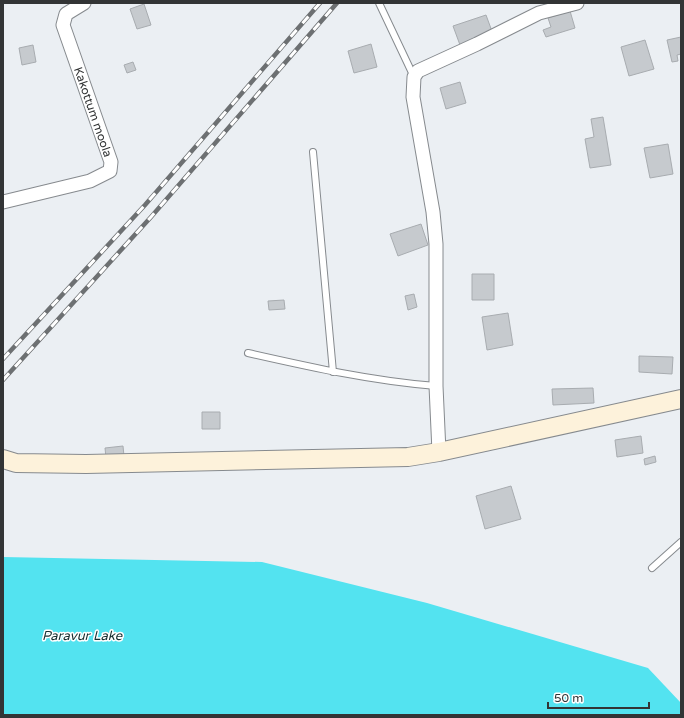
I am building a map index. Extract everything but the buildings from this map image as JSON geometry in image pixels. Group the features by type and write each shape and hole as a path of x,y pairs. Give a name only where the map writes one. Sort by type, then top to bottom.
{"main road":[{"path":"3,459 16,463 86,464 408,457 439,452 681,399"}],"street":[{"name":"Kakottum moola","path":"3,202 90,181 110,171 111,162 63,25 66,14 84,3"},
{"path":"439,452 436,386 436,244 433,212 413,97 414,77 418,71 539,13 577,3"}],"lane":[{"path":"379,3 414,77"},
{"path":"313,152 333,372"},
{"path":"248,353 333,372 397,383 436,386"},
{"path":"652,568 681,542"}],"water":[{"name":"Paravur Lake","path":"3,557 262,562 427,603 648,668 681,703 681,715 3,715"}],"railway":[{"path":"3,359 145,205 320,3"},
{"path":"3,380 151,217 337,3"}]}
